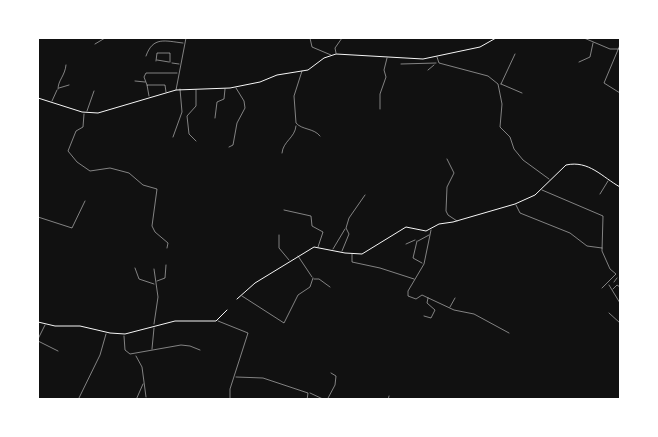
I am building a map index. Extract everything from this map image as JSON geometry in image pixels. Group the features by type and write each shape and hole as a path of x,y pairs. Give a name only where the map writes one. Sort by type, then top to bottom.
{"street":[{"path":"95,44 105,38"},
{"path":"176,90 186,38"},
{"path":"310,38 312,47 331,55"},
{"path":"336,54 335,48 342,38"},
{"path":"38,98 53,100 85,112 98,113 149,96 176,90 236,88 264,81 277,75 309,69 331,55 336,54 418,59 436,57 484,46 496,38"},
{"path":"584,38 610,49 620,49"},
{"path":"146,56 150,46 155,42 185,44"},
{"path":"579,62 590,57 593,42"},
{"path":"620,45 620,49 604,83 620,93"},
{"path":"170,62 170,53 158,52 156,60 180,64"},
{"path":"515,54 500,84 502,106 499,126 510,137 514,149 523,160 548,180"},
{"path":"380,109 380,94 386,77 384,70 387,57"},
{"path":"436,57 439,63"},
{"path":"428,70 436,63"},
{"path":"401,64 439,63 488,76 500,84 522,93"},
{"path":"53,100 59,82 65,75 66,65"},
{"path":"149,96 146,73 158,74 162,71 178,73"},
{"path":"282,153 284,144 295,134 297,125 294,96 302,71"},
{"path":"134,81 146,82"},
{"path":"58,89 69,85"},
{"path":"147,86 165,85 166,92"},
{"path":"229,147 233,145 237,122 244,108 244,101 236,88"},
{"path":"196,89 196,106 187,116 189,134 196,141"},
{"path":"215,118 218,102 224,99 225,89"},
{"path":"94,91 85,112 83,126 76,131 68,151 77,162 90,171 110,168 129,173 143,185 157,189 152,226 155,232 168,243 168,248"},
{"path":"173,136 182,112 180,91"},
{"path":"297,125 314,130 320,136"},
{"path":"447,159 454,173 447,187 447,213 458,221"},
{"path":"318,246 342,253 369,252 406,227 424,231 431,230 439,224 458,221 515,204 535,195 564,165 578,164 600,172 620,187"},
{"path":"600,194 610,180"},
{"path":"540,189 602,215 602,248 608,265 618,278 614,282"},
{"path":"342,253 349,234 347,229 350,215 365,196"},
{"path":"38,218 72,228 86,201"},
{"path":"515,204 522,214 566,231 587,246 602,248"},
{"path":"237,299 240,295 290,261 318,246 324,232 312,226 310,216 284,210"},
{"path":"332,251 342,229 347,229"},
{"path":"431,230 424,264 414,279 408,296 416,299 421,295 450,308 474,314 509,333"},
{"path":"406,244 430,234"},
{"path":"279,235 279,248 290,261"},
{"path":"417,241 413,258 424,264"},
{"path":"352,254 352,262 380,268 414,279"},
{"path":"298,256 313,278 330,287"},
{"path":"135,268 139,279 156,283 165,278 166,265"},
{"path":"152,351 158,299 154,269"},
{"path":"602,288 615,276"},
{"path":"240,295 284,323 298,295 310,287 313,278"},
{"path":"608,284 620,303"},
{"path":"612,290 617,285 620,287"},
{"path":"424,316 431,318 435,310 427,303 428,298"},
{"path":"450,308 456,298"},
{"path":"218,321 228,310"},
{"path":"609,314 620,323"},
{"path":"38,322 46,325 80,326 124,334 175,321 218,321 248,333 229,391 230,400"},
{"path":"46,325 38,340 58,351"},
{"path":"78,400 101,352 106,332"},
{"path":"124,334 126,352 135,354 184,345 200,350"},
{"path":"135,354 142,367 146,397"},
{"path":"234,377 263,378 326,400 335,385 336,376 331,373"},
{"path":"136,400 144,383"},
{"path":"307,400 308,393"},
{"path":"388,400 389,396"}]}
